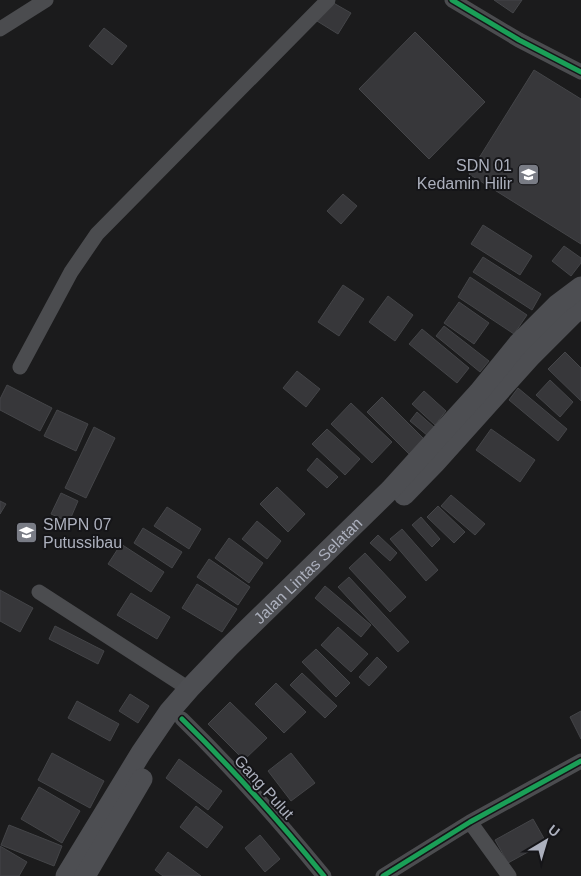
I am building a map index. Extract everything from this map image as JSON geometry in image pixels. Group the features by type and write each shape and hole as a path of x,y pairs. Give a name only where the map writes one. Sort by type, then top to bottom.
{"highway":[{"name":"Jalan Lintas Selatan","path":"66,876 101,834 200,696 395,494 518,344 557,305 581,287"},
{"name":"Jalan Lintas Selatan","path":"85,876 101,834 141,752 169,712 189,689 229,647 395,494 435,463 531,356 578,316"}],"street":[{"path":"0,29 46,0"},
{"path":"20,367 71,272 97,234 328,0"},
{"path":"452,0 519,40 581,72"},
{"path":"39,592 189,689"},
{"name":"Gang Pulut","path":"182,719 214,750 324,876"},
{"path":"383,876 470,822 581,761"},
{"path":"470,822 510,876"}],"building":[{"path":"494,0 522,0 513,13"},
{"path":"330,1 351,13 338,34 317,21"},
{"path":"104,28 127,46 112,65 89,46"},
{"path":"415,32 485,102 429,159 359,89"},
{"path":"534,70 581,99 581,244 469,174"},
{"path":"343,194 357,206 341,224 327,211"},
{"path":"483,225 532,256 520,275 471,244"},
{"path":"564,246 581,258 581,263 571,276 552,261"},
{"path":"483,257 541,294 532,310 473,272"},
{"path":"470,277 527,315 514,334 458,297"},
{"path":"343,285 364,299 339,336 318,322"},
{"path":"388,296 413,315 395,341 369,322"},
{"path":"459,302 489,323 474,344 444,323"},
{"path":"444,326 489,361 480,372 436,336"},
{"path":"422,329 469,368 457,383 409,344"},
{"path":"565,352 581,368 581,401 548,369"},
{"path":"297,371 320,389 306,407 283,388"},
{"path":"550,380 573,402 560,417 536,395"},
{"path":"7,385 52,408 40,431 0,410 0,399"},
{"path":"518,388 567,429 558,441 509,400"},
{"path":"424,391 446,411 435,425 412,404"},
{"path":"382,397 424,439 409,454 367,412"},
{"path":"351,403 392,442 372,463 331,424"},
{"path":"57,410 88,424 76,451 44,436"},
{"path":"417,412 435,428 428,436 410,421"},
{"path":"94,427 115,438 86,498 65,488"},
{"path":"327,429 360,459 345,475 312,444"},
{"path":"491,429 535,460 520,482 476,450"},
{"path":"317,458 338,477 327,488 307,470"},
{"path":"277,487 305,514 288,532 260,504"},
{"path":"61,493 78,501 69,522 51,514"},
{"path":"451,495 485,524 475,535 441,506"},
{"path":"0,501 6,504 0,514"},
{"path":"438,506 465,532 454,543 427,517"},
{"path":"167,507 201,529 189,549 154,526"},
{"path":"421,517 440,539 432,547 412,525"},
{"path":"257,521 281,541 267,559 242,539"},
{"path":"143,528 182,552 172,568 134,543"},
{"path":"402,529 438,570 426,581 390,539"},
{"path":"378,535 397,553 390,561 370,543"},
{"path":"229,538 263,563 249,583 215,558"},
{"path":"121,544 164,572 151,592 108,564"},
{"path":"365,553 406,597 390,612 349,568"},
{"path":"209,559 250,587 238,605 197,577"},
{"path":"349,577 409,642 398,652 338,587"},
{"path":"197,584 237,609 222,632 182,608"},
{"path":"325,586 371,625 361,637 315,598"},
{"path":"0,590 33,608 20,632 0,621"},
{"path":"131,593 170,617 157,639 117,615"},
{"path":"55,626 104,651 98,664 49,639"},
{"path":"338,627 368,654 351,672 321,645"},
{"path":"316,649 350,683 336,697 302,662"},
{"path":"377,657 387,667 369,686 359,677"},
{"path":"302,673 337,706 325,718 290,685"},
{"path":"276,683 306,712 284,733 255,704"},
{"path":"130,694 149,706 138,723 119,711"},
{"path":"77,701 119,724 110,741 68,718"},
{"path":"230,702 267,738 244,760 208,724"},
{"path":"581,711 581,739 570,717"},
{"path":"52,753 104,781 90,808 38,780"},
{"path":"291,753 315,783 291,801 268,771"},
{"path":"179,759 222,791 208,810 166,778"},
{"path":"39,787 80,811 62,843 21,819"},
{"path":"196,806 223,827 207,848 180,827"},
{"path":"533,819 546,842 508,863 495,840"},
{"path":"9,825 62,846 54,866 1,845"},
{"path":"260,835 280,859 265,872 245,848"},
{"path":"0,846 27,862 19,876 0,876"},
{"path":"168,852 201,876 163,876 155,870"}],"cycle path":[{"path":"452,0 519,40 581,72"},
{"path":"182,719 255,795 324,876"},
{"path":"383,876 470,822 581,761"}],"place":[{"name":"SDN 01 Kedamin Hilir","path":"528,174"},
{"name":"SMPN 07 Putussibau","path":"27,533"}]}
